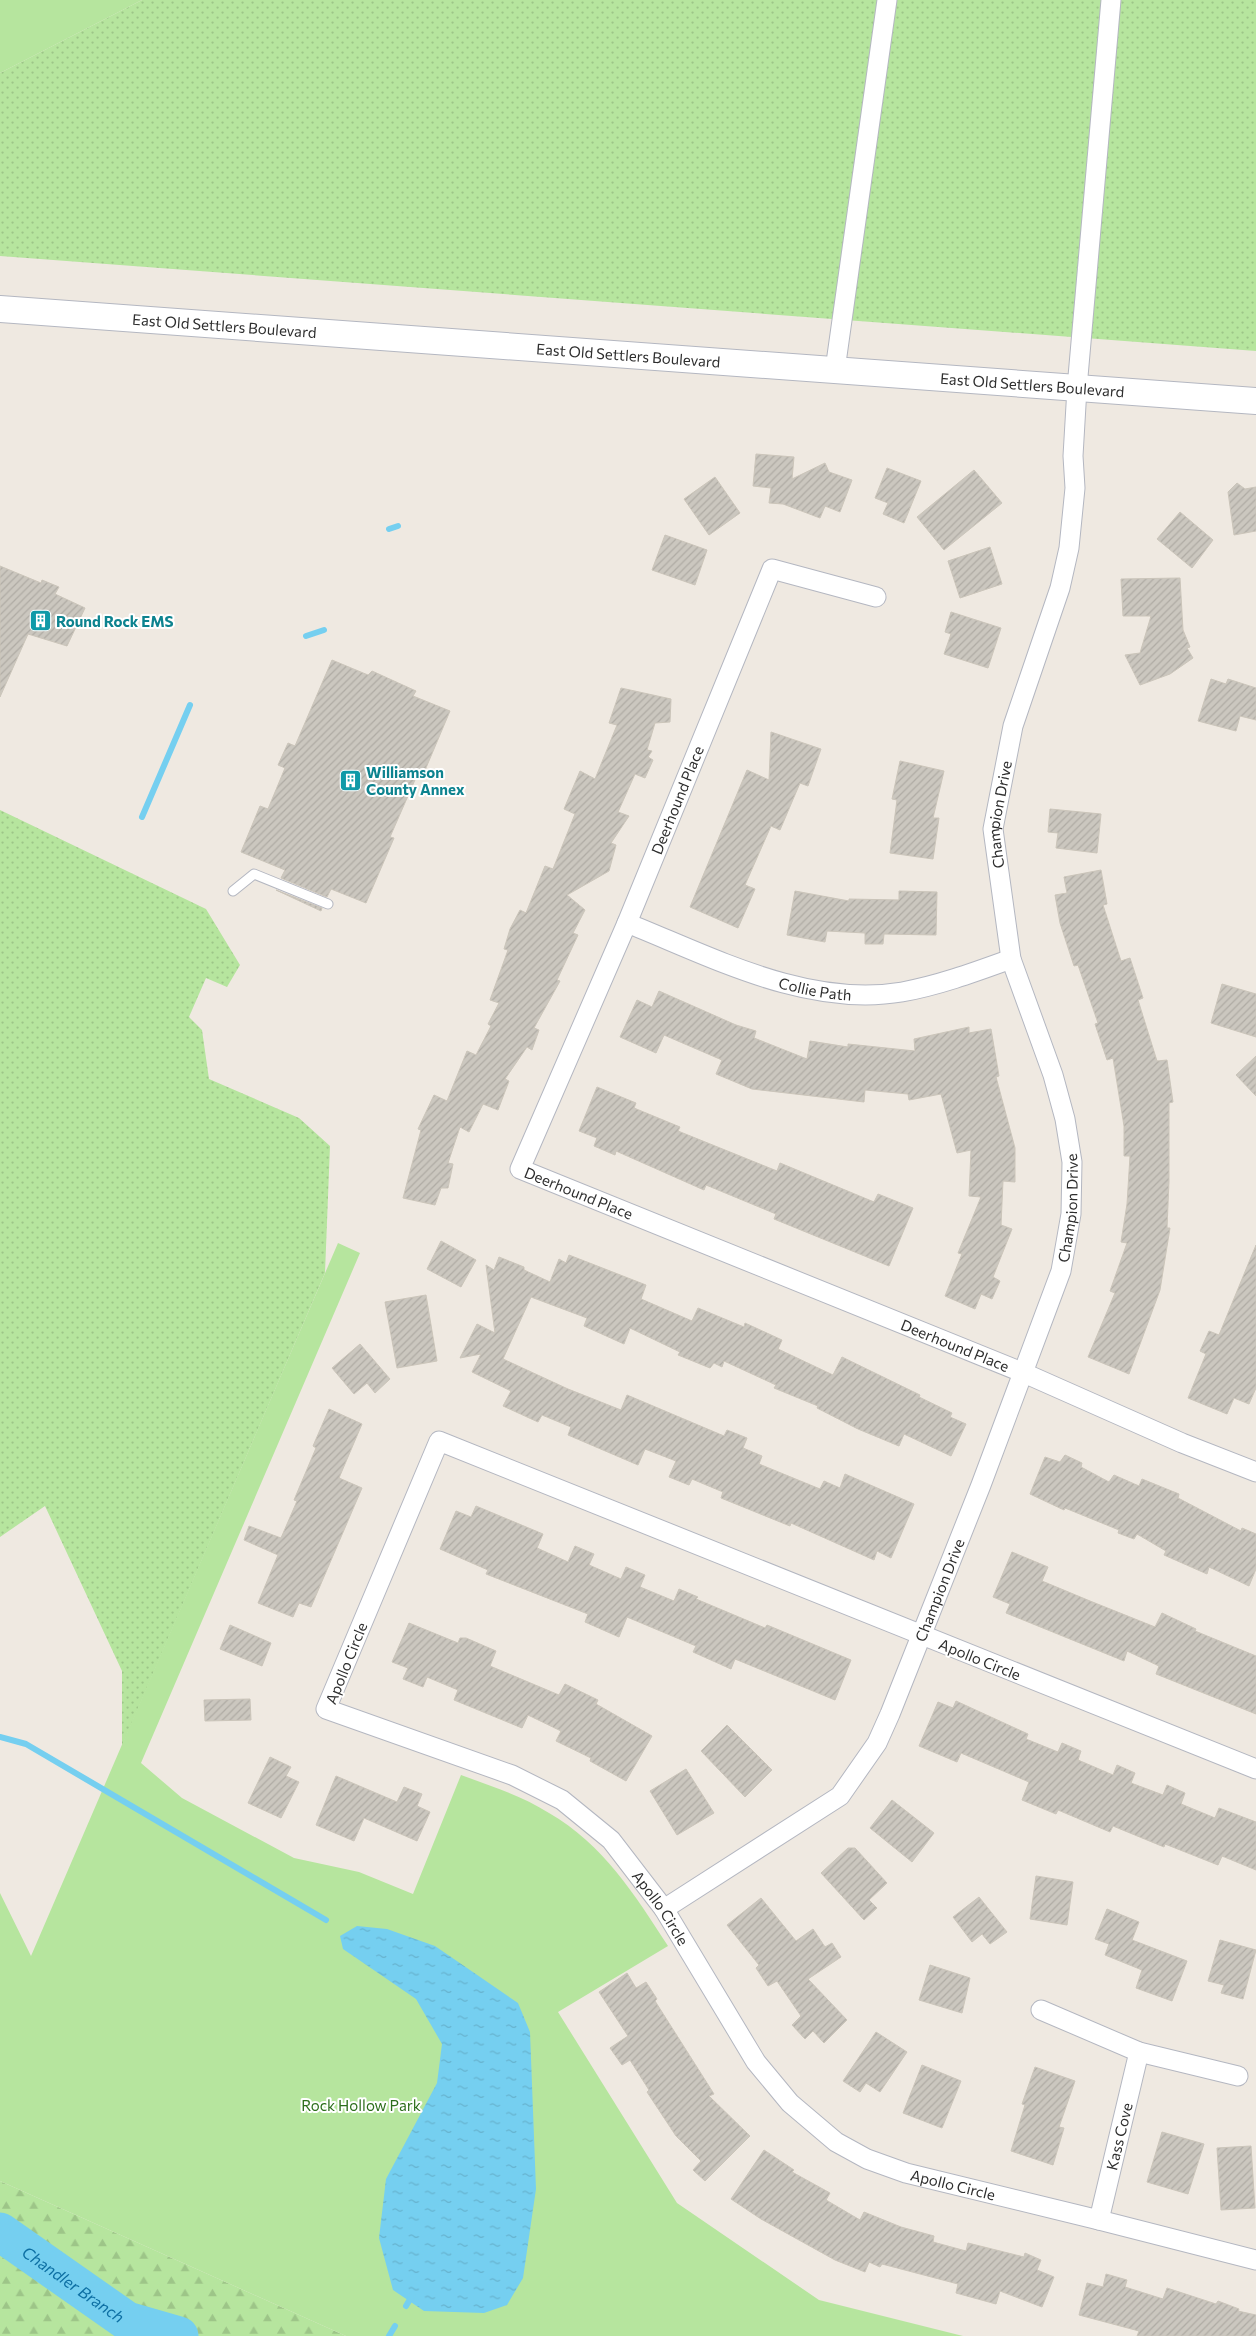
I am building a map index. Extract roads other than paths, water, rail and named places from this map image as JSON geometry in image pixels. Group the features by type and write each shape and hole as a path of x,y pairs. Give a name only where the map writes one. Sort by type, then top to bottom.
{"main road":[{"name":"East Old Settlers Boulevard","path":"0,309 1256,401"}],"street":[{"path":"835,370 887,0"},
{"name":"Champion Drive","path":"664,1909 840,1796 877,1743 1024,1373 1061,1271 1071,1214 1072,1162 1065,1119 1053,1075 1011,959 993,829 1013,726 1060,588 1070,548 1075,488 1073,456 1077,388 1111,0"},
{"name":"Deerhound Place","path":"876,597 772,570 626,923 520,1169 1024,1373 1182,1443 1256,1472"},
{"name":"Collie Path","path":"626,923 733,966 778,981 820,990 865,994 901,992 941,983 1011,959"},
{"name":"Apollo Circle","path":"1256,1770 439,1441 326,1709 512,1775 562,1800 611,1840 664,1909 756,2062 790,2103 836,2142 867,2159 906,2173 1256,2260"},
{"path":"1041,2010 1139,2052 1238,2076"},
{"name":"Kass Cove","path":"1100,2220 1139,2052"}],"lane":[{"path":"233,891 254,874 328,904"}],"water":[{"path":"357,1926 387,1929 435,1946 518,2003 530,2032 536,2189 523,2278 507,2305 484,2313 424,2311 393,2290 379,2238 386,2179 437,2083 442,2044 416,1999 343,1949 340,1936"}],"waterway":[{"path":"389,529 398,526"},
{"path":"306,636 324,630"},
{"path":"142,817 190,705"},
{"path":"0,1737 26,1744 326,1920"},
{"name":"Chandler Branch","path":"0,2232 127,2321 179,2336"},
{"path":"406,2306 413,2294"},
{"path":"389,2336 395,2326"}],"place":[{"name":"Round Rock EMS","path":"40,621"},
{"name":"Williamson County Annex","path":"350,781"}],"park label":[{"name":"Rock Hollow Park","path":"361,2105"}]}
